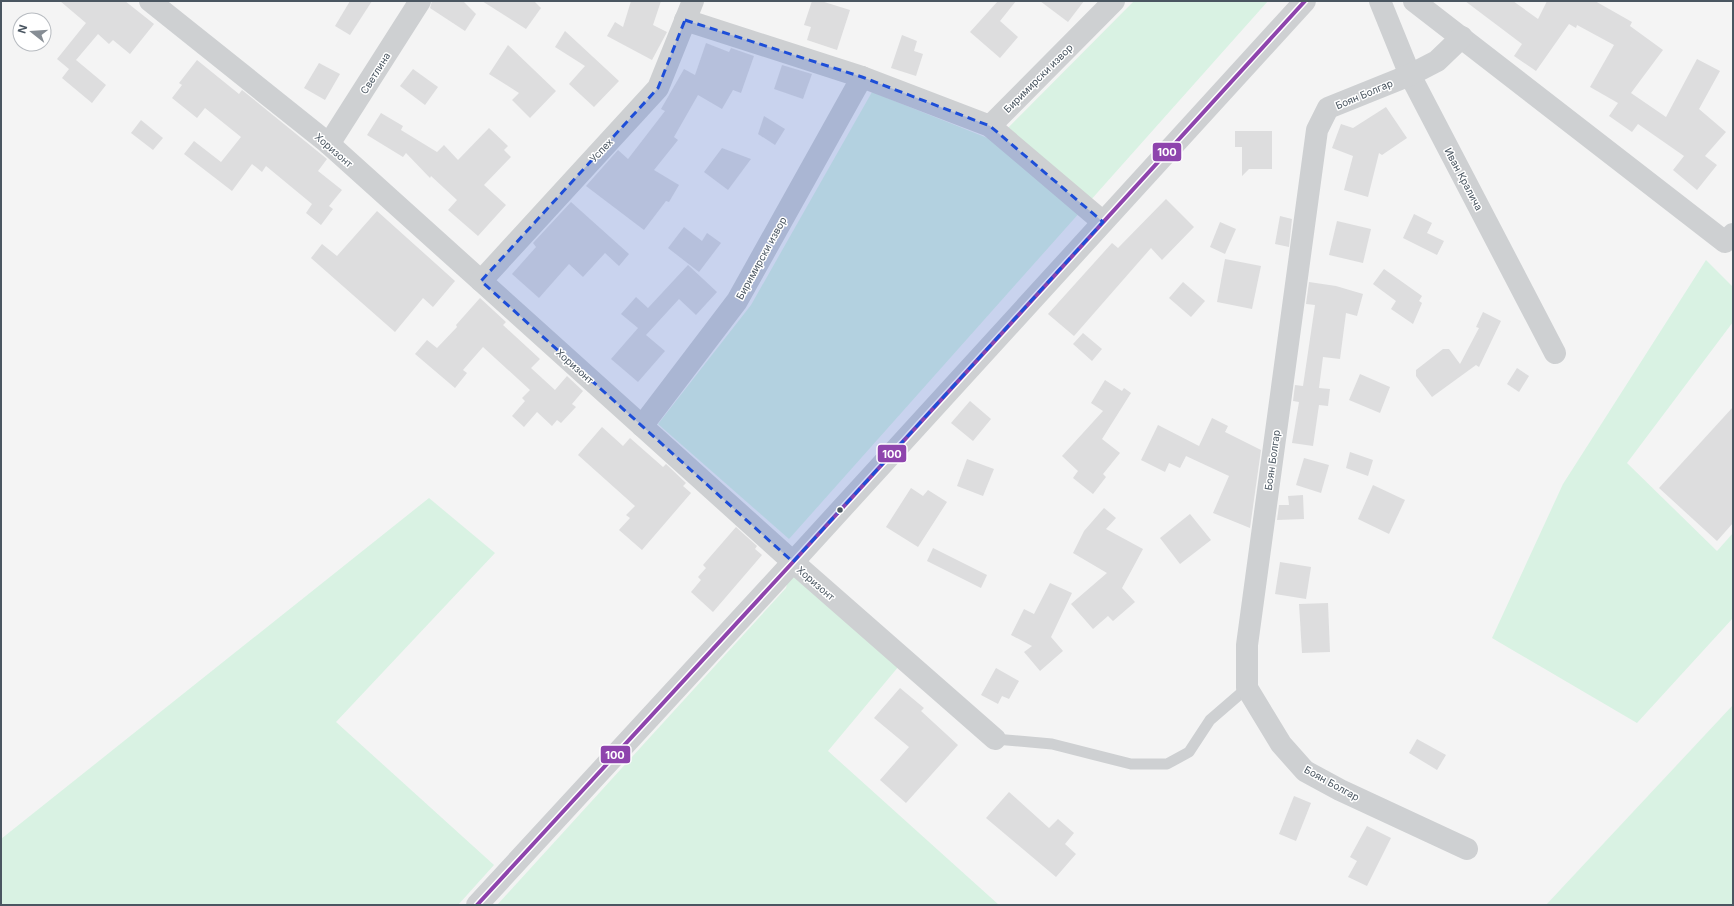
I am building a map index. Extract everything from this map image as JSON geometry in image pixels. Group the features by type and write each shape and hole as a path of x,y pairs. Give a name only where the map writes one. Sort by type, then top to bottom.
{"street":[{"name":"Хоризонт","path":"150,1 329,144 793,562 995,739"},
{"name":"Светлина","path":"329,144 420,1"},
{"name":"Биримирски извор","path":"990,126 1114,1"},
{"path":"477,905 793,562 1305,1"},
{"name":"Иван Кралича","path":"1380,1 1410,75 1554,353"},
{"path":"1414,1 1730,241"},
{"path":"689,11 990,126 1103,222"},
{"name":"Успех","path":"481,281 658,88 689,11"},
{"name":"Боян Болгар","path":"1462,37 1437,61 1410,75 1328,108 1317,130 1247,645 1247,688 1281,744 1305,771 1340,790 1467,849"},
{"name":"Биримирски извор","path":"642,426 737,300 862,77"}],"lane":[{"path":"995,739 1052,744 1132,764 1167,764 1188,752 1210,720 1247,688"}],"highlighted area":[{"path":"685,20 862,77 990,126 1103,222 793,562 481,281 658,88"}],"green space":[{"path":"1134,1 1268,1 789,539 658,424 751,305 872,92 995,141"},
{"path":"1706,260 1733,287 1733,322 1627,463 1717,551 1733,533 1733,618 1637,723 1492,638 1563,484"},
{"path":"429,498 495,553 336,722 494,865 458,905 1,905 1,839"},
{"path":"793,562 904,660 828,751 999,905 497,905 786,588"},
{"path":"1733,705 1733,905 1546,905"}],"building":[{"path":"60,1 125,1 154,24 130,54 113,40 109,44 98,34 76,60 106,85 92,103 62,78 69,69 57,59 86,23"},
{"path":"350,1 372,1 350,35 335,26"},
{"path":"432,1 463,1 476,14 465,31 430,8"},
{"path":"482,1 534,1 541,8 526,29"},
{"path":"631,1 661,1 653,25 667,32 652,60 607,36 615,22 623,27"},
{"path":"812,1 821,1 850,10 837,50 807,40 811,27 804,25"},
{"path":"998,1 1016,1 1000,21 1018,37 1000,58 970,32"},
{"path":"1040,1 1084,1 1068,22"},
{"path":"1465,1 1513,1 1538,19 1547,1 1595,1 1632,22 1630,26 1663,50 1631,93 1666,117 1697,59 1720,71 1699,109 1726,132 1705,156 1717,165 1697,190 1673,170 1684,156 1638,124 1632,132 1609,116 1618,103 1590,87 1614,45 1577,25 1576,28 1569,24 1536,71 1514,56 1522,44"},
{"path":"565,31 619,81 594,107 569,84 585,66 555,47"},
{"path":"902,35 917,41 914,51 923,54 916,76 891,68"},
{"path":"706,43 729,52 731,48 754,56 741,93 733,90 722,109 698,95 674,137 678,140 654,170 679,185 669,202 666,201 644,230 586,186 618,150 628,159 665,111 661,109 684,69 695,75"},
{"path":"508,45 556,91 530,118 512,100 519,93 489,74"},
{"path":"197,60 239,94 242,90 327,159 318,171 342,190 329,206 333,209 321,225 306,213 312,204 266,166 262,172 252,164 232,191 184,154 194,141 221,162 241,137 205,108 197,118 172,98 182,85 179,83"},
{"path":"319,63 340,74 325,100 304,88"},
{"path":"782,65 812,74 803,99 774,89"},
{"path":"413,69 438,87 425,105 400,86"},
{"path":"1386,107 1407,138 1382,155 1379,153 1368,197 1344,190 1353,156 1332,148 1341,124 1353,128"},
{"path":"381,113 403,126 401,130 437,152 444,145 458,160 489,128 508,146 504,150 511,157 484,185 506,205 478,236 448,210 457,200 431,176 430,178 406,153 403,157 367,135"},
{"path":"764,116 785,129 775,145 758,134"},
{"path":"141,120 163,138 153,150 131,133"},
{"path":"1235,131 1272,131 1272,169 1249,169 1242,176 1242,147 1235,147"},
{"path":"722,148 751,159 728,190 704,172"},
{"path":"1166,199 1194,227 1162,260 1151,248 1074,336 1048,314 1112,243 1118,248"},
{"path":"571,202 629,254 619,266 605,253 583,277 569,264 539,298 512,274 536,247 533,243"},
{"path":"377,211 455,281 433,307 423,298 395,332 311,258 322,244 337,256"},
{"path":"1414,214 1432,223 1427,233 1444,241 1437,255 1403,238"},
{"path":"1280,216 1292,219 1289,247 1275,244"},
{"path":"1337,221 1371,229 1363,263 1329,255"},
{"path":"1220,222 1236,229 1225,254 1210,247"},
{"path":"684,227 702,241 707,233 721,243 699,272 668,248"},
{"path":"1225,259 1261,266 1252,309 1217,302"},
{"path":"688,265 717,292 696,315 679,299 646,335 640,330 665,351 638,382 611,359 638,328 621,314 636,297 648,308"},
{"path":"1384,269 1422,296 1419,301 1422,303 1413,324 1391,309 1396,301 1373,284"},
{"path":"1183,282 1205,301 1191,317 1169,298"},
{"path":"1309,282 1336,286 1363,294 1357,316 1346,313 1340,359 1323,357 1319,388 1330,389 1328,406 1319,405 1313,446 1292,443 1299,402 1293,401 1295,385 1303,386 1315,305 1306,304"},
{"path":"480,298 506,322 503,325 540,359 531,368 555,390 567,376 583,391 572,404 576,407 561,423 557,420 552,426 537,412 524,427 512,416 525,401 522,398 530,390 483,347 463,370 467,373 455,388 415,354 427,340 437,348 457,327 456,325"},
{"path":"1483,312 1501,321 1479,367 1476,365 1432,397 1416,376 1416,370 1443,349 1449,349 1460,364 1479,328 1476,327"},
{"path":"1083,333 1102,349 1092,361 1073,344"},
{"path":"1517,368 1529,376 1519,392 1507,384"},
{"path":"1360,374 1390,387 1380,413 1349,400"},
{"path":"1105,380 1122,391 1124,388 1131,393 1102,439 1120,453 1103,474 1106,477 1093,494 1073,478 1078,471 1062,456 1103,411 1091,403"},
{"path":"970,401 991,419 973,441 951,423"},
{"path":"1733,407 1733,523 1717,541 1659,488"},
{"path":"1212,418 1228,426 1225,432 1261,450 1250,528 1213,513 1229,476 1186,456 1180,468 1169,463 1165,472 1141,460 1158,425 1199,446"},
{"path":"602,427 623,446 630,438 663,467 666,464 686,483 683,486 691,493 642,550 619,530 630,518 626,515 635,506 578,455"},
{"path":"1350,452 1373,460 1368,476 1346,468"},
{"path":"1304,458 1329,465 1321,493 1296,485"},
{"path":"967,459 994,469 983,496 957,486"},
{"path":"1373,485 1405,500 1389,534 1358,519"},
{"path":"911,488 923,496 928,490 947,502 918,547 886,527"},
{"path":"1303,495 1304,519 1277,520 1279,505 1289,505 1288,496"},
{"path":"1104,508 1116,518 1106,529 1143,549 1122,588 1135,602 1113,621 1108,616 1093,629 1071,604 1107,573 1073,553 1084,531"},
{"path":"1190,514 1211,540 1180,564 1160,538"},
{"path":"736,527 757,546 755,549 762,555 713,612 691,592 701,580 698,577 706,568 703,565"},
{"path":"933,548 987,575 981,588 927,561"},
{"path":"1280,562 1311,567 1306,599 1275,594"},
{"path":"1050,583 1072,593 1051,637 1063,651 1040,671 1024,652 1032,646 1011,635 1024,609 1034,614"},
{"path":"1328,603 1330,652 1302,653 1299,604"},
{"path":"996,668 1019,681 1009,699 1002,696 998,704 981,695"},
{"path":"900,688 924,708 921,711 958,745 906,803 880,780 909,747 874,718"},
{"path":"1417,739 1446,755 1437,770 1409,753"},
{"path":"1009,792 1049,828 1058,819 1074,833 1065,844 1076,854 1056,877 986,818"},
{"path":"1294,796 1311,803 1296,841 1279,834"},
{"path":"1367,826 1391,838 1367,886 1348,877 1357,861 1350,857"}],"transit line":[{"name":"100","path":"477,905 793,562 1305,1"}]}
